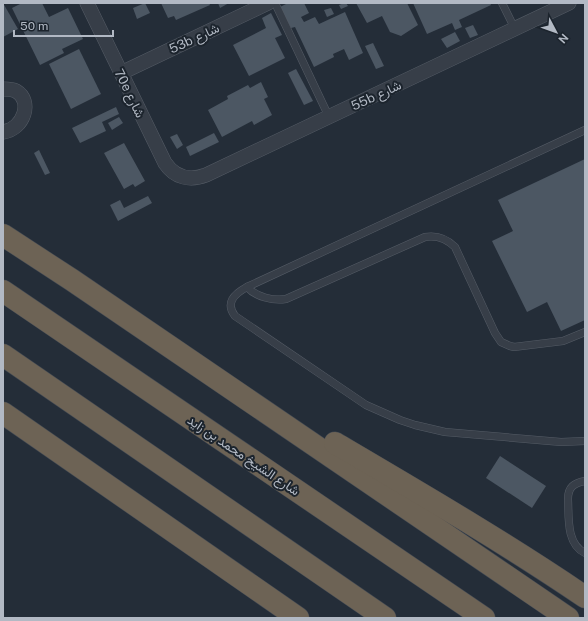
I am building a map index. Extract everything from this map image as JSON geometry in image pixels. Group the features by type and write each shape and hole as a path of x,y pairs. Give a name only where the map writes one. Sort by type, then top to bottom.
{"highway":[{"path":"3,235 72,280 568,618"},
{"name":"شارع الشيخ محمد بن زايد","path":"3,291 484,618"},
{"path":"3,355 385,618"},
{"path":"3,413 298,618"},
{"path":"280,422 301,426 320,434 468,520 585,597"}],"street":[{"name":"70e شارع","path":"87,3 164,164 181,177"},
{"name":"53b شارع","path":"121,73 268,3"},
{"name":"55b شارع","path":"181,177 194,178 206,175 569,3"},
{"path":"3,89 17,92 21,96 25,108 22,120 18,126 3,132"}],"lane":[{"path":"275,3 329,117"},
{"path":"502,3 515,29"},
{"path":"585,130 247,288 237,293 230,301 231,309 235,316 351,395 383,413 415,425 445,432 561,442 585,441"},
{"path":"247,288 253,293 274,300 286,299 425,237 437,236 447,240 455,247 495,333 505,344 514,347 556,342 570,339 585,332"},
{"path":"585,481 576,483 572,486 568,494 571,536 574,545 585,553"}],"building":[{"path":"3,3 18,29 3,37"},
{"path":"22,3 42,3 49,17 68,8 83,39 62,49 64,53 40,65 12,8"},
{"path":"145,3 150,13 137,19 133,8"},
{"path":"161,3 209,3 210,5 176,20 174,16 168,18"},
{"path":"218,3 229,3 220,8"},
{"path":"288,3 304,3 309,13 301,17 304,22 315,17 319,24 345,12 363,53 349,60 344,49 333,54 334,57 314,67 295,27 291,28 280,7"},
{"path":"344,3 348,6 341,9 339,5"},
{"path":"356,3 407,3 418,25 401,36 390,32 382,16 367,23"},
{"path":"413,3 490,3 491,5 459,20 462,27 455,30 452,23 427,34"},
{"path":"331,8 334,14 327,17 324,10"},
{"path":"271,13 282,35 275,38 285,58 249,76 233,45 266,28 262,18"},
{"path":"473,25 478,35 470,38 465,28"},
{"path":"455,32 460,41 447,48 441,39"},
{"path":"373,43 384,66 376,69 365,46"},
{"path":"79,49 101,94 71,109 49,64"},
{"path":"296,69 313,101 304,105 288,73"},
{"path":"261,82 268,97 264,99 272,115 254,125 252,121 222,137 208,110 228,99 227,96 248,85 250,88"},
{"path":"116,107 119,114 102,122 106,131 80,143 72,128"},
{"path":"119,117 123,123 112,130 108,123"},
{"path":"214,133 219,142 190,156 186,147"},
{"path":"177,134 183,145 177,149 170,137"},
{"path":"124,143 145,181 135,187 133,184 124,189 104,153"},
{"path":"39,150 50,173 45,175 34,153"},
{"path":"585,159 585,320 561,331 547,302 527,312 492,241 513,231 498,200"},
{"path":"148,196 152,203 118,221 110,205 120,200 124,208"},
{"path":"500,456 546,486 532,508 486,478"}]}
